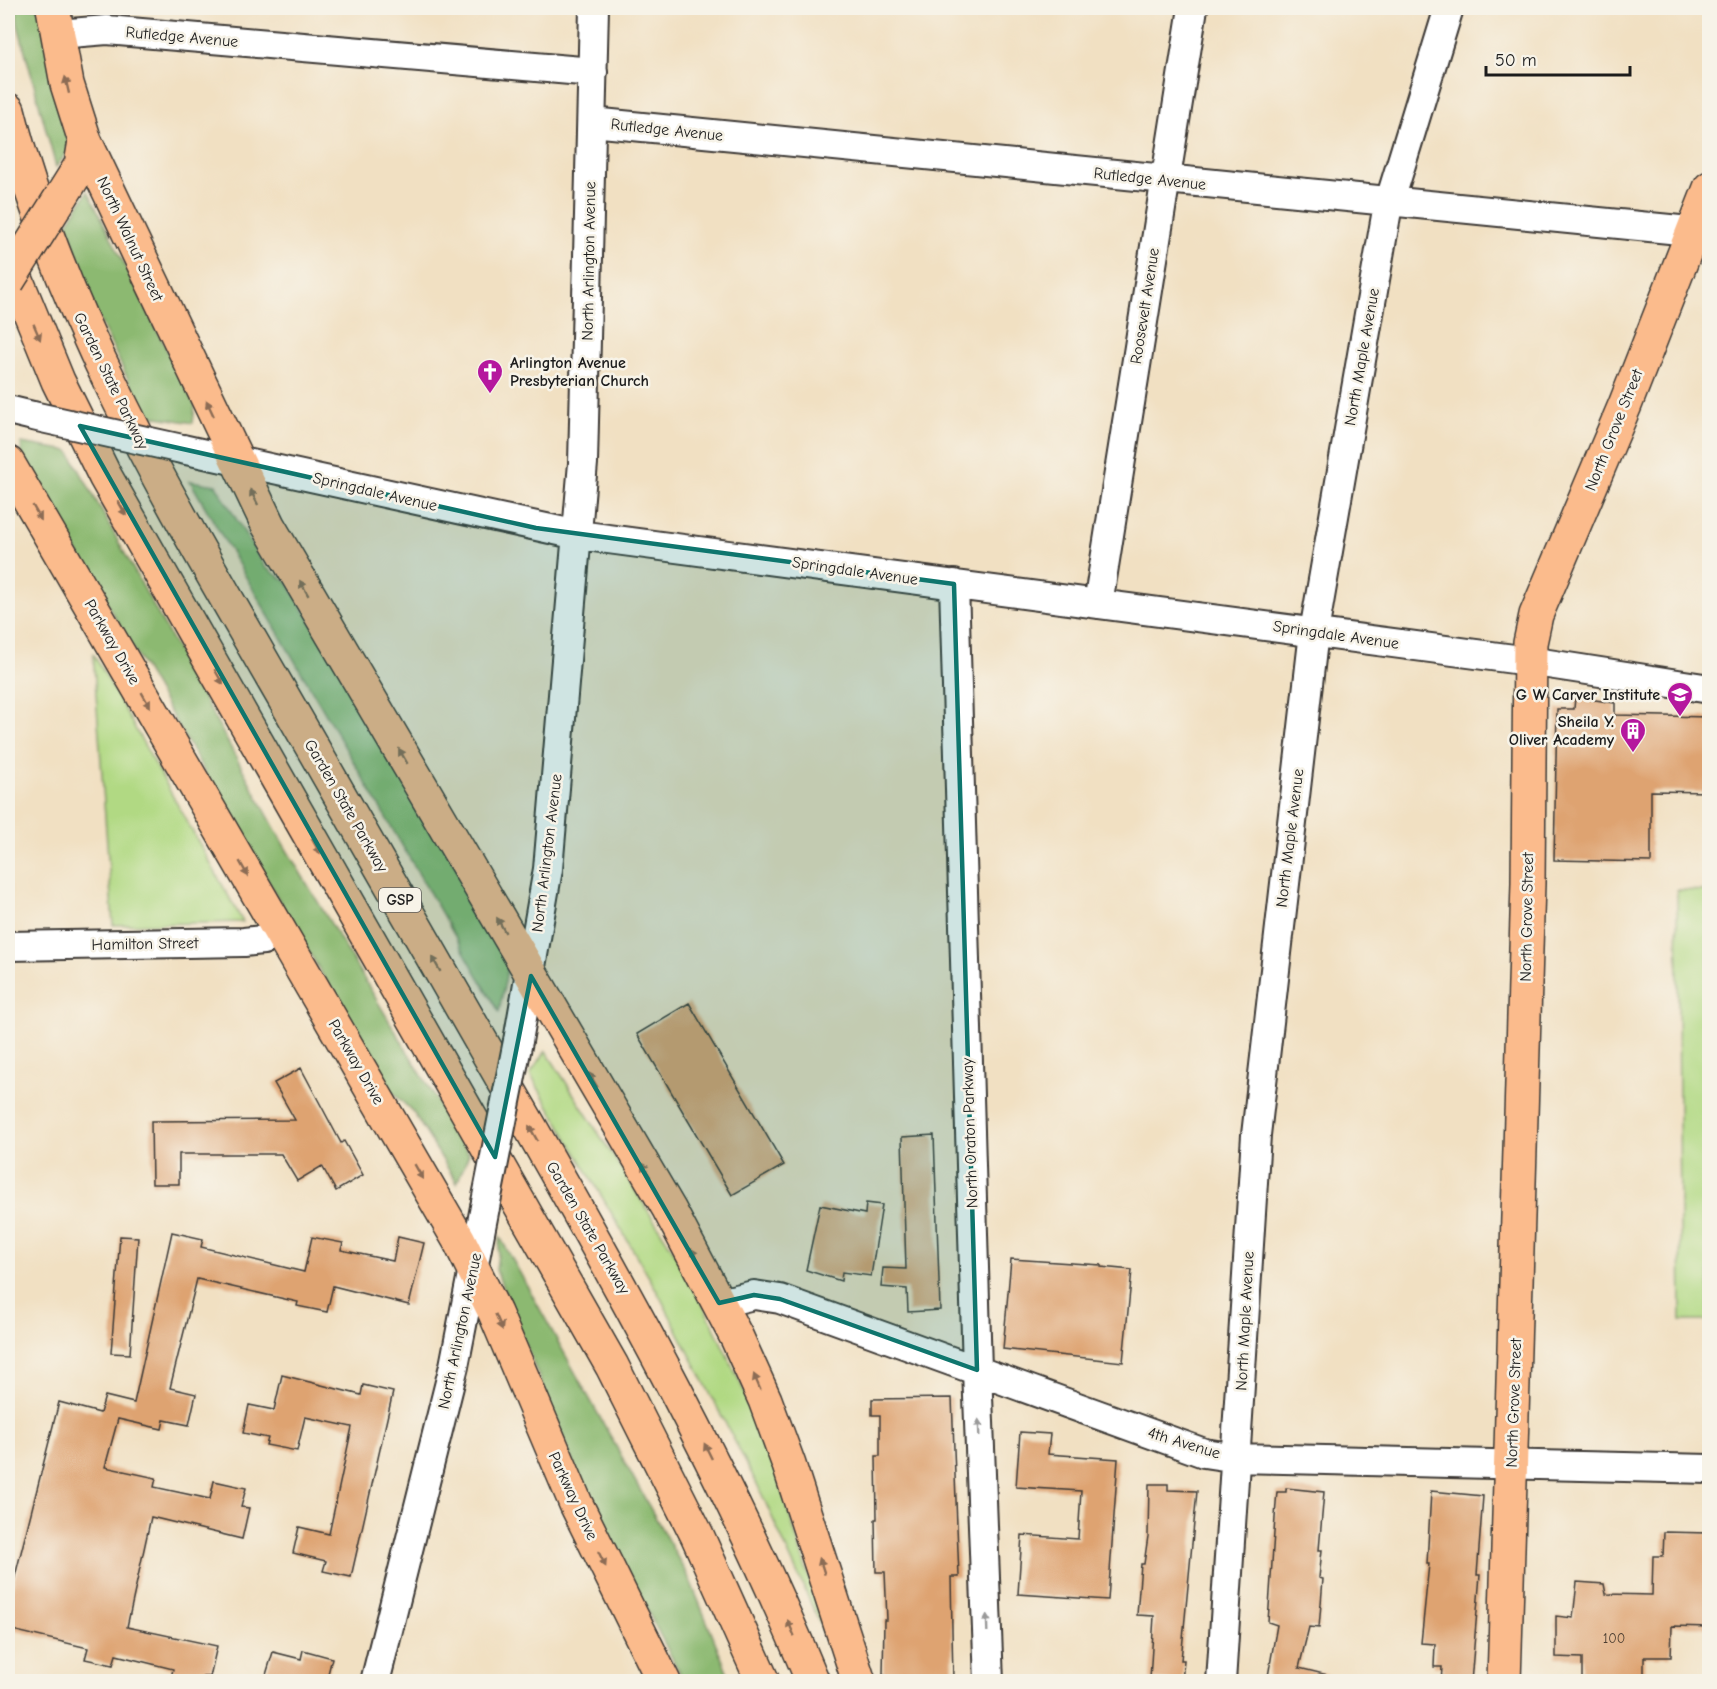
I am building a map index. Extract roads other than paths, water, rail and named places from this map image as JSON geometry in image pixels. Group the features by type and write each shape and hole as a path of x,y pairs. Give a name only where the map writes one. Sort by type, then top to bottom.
{"main road":[{"name":"North Walnut Street","path":"55,21 67,84 85,141 235,461"},
{"name":"Garden State Parkway","path":"8,110 34,201 66,286 139,441 650,1338 737,1511 813,1682"},
{"path":"8,281 81,165 85,141"},
{"name":"North Grove Street","path":"1504,1682 1528,883 1529,661 1536,615 1701,232 1710,188"},
{"name":"GSP","path":"8,259 58,381 105,476 607,1357 697,1535 763,1682"},
{"path":"235,461 283,552 669,1209 719,1303 751,1367 781,1443 859,1682"},
{"name":"Parkway Drive","path":"8,463 474,1269 511,1349 576,1504 664,1682"}],"street":[{"name":"North Arlington Avenue","path":"375,1682 451,1377 474,1269 531,975 548,869 585,432 594,8"},
{"name":"Roosevelt Avenue","path":"1098,604 1192,8"},
{"name":"North Maple Avenue","path":"1221,1682 1257,1120 1314,632 1388,202 1449,8"},
{"name":"Rutledge Avenue","path":"55,21 81,30 107,30 593,72"},
{"name":"Rutledge Avenue","path":"592,122 1701,232"},
{"name":"Springdale Avenue","path":"20,413 578,535 1529,661 1710,689"},
{"name":"North Oraton Parkway","path":"954,584 977,1370 989,1682"},
{"name":"Hamilton Street","path":"8,946 254,942 281,933"},
{"name":"4th Avenue","path":"719,1303 754,1295 780,1299 1204,1452 1237,1458 1710,1469"}],"place":[{"name":"Arlington Avenue Presbyterian Church","path":"490,395"},
{"name":"G W Carver Institute","path":"1680,718"},
{"name":"Sheila Y. Oliver Academy","path":"1633,754"}]}
